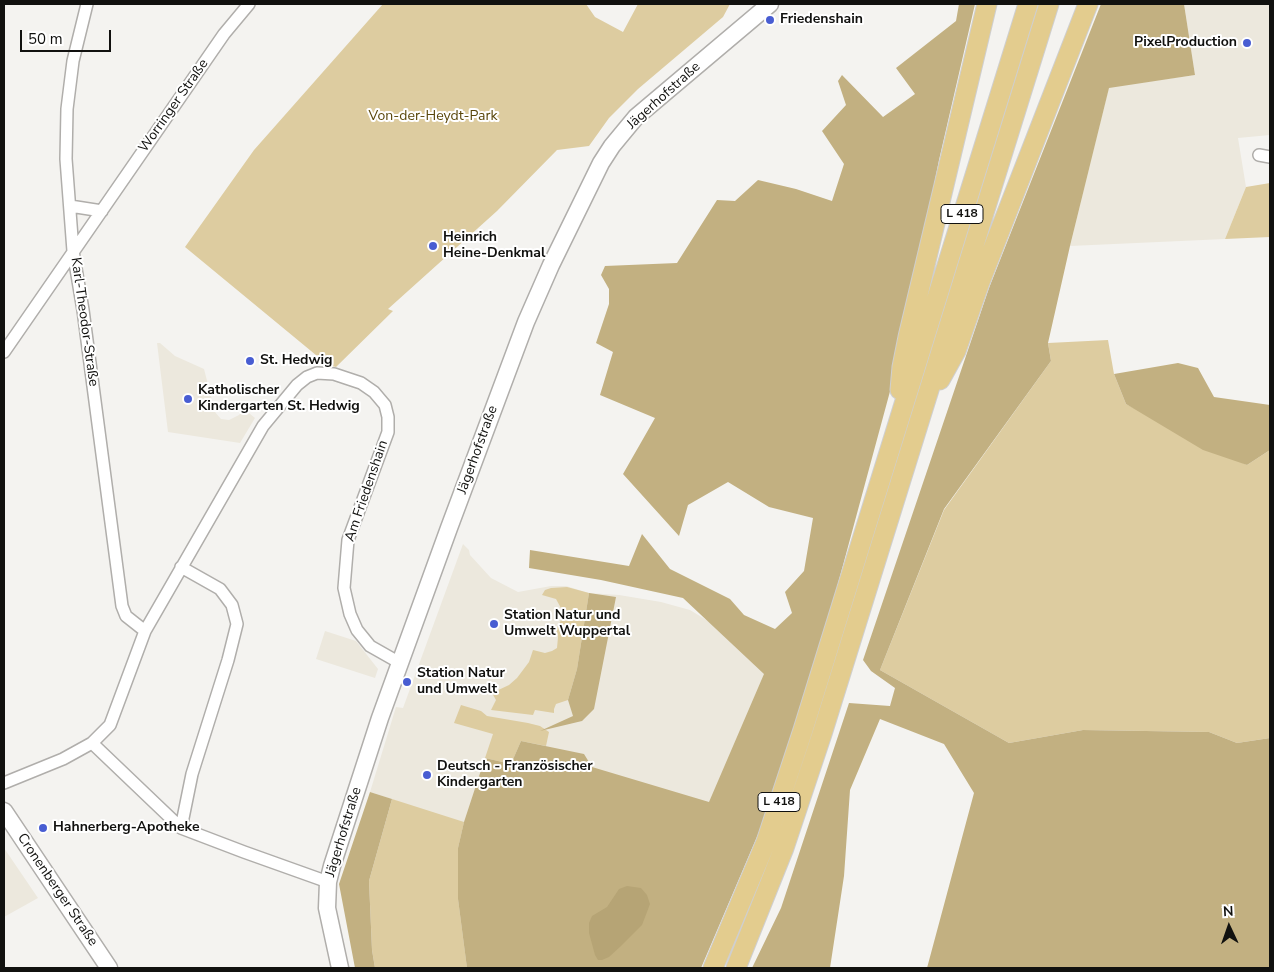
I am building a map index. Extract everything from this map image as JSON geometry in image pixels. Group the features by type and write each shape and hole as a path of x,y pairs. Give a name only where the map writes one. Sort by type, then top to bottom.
{"highway":[{"path":"898,424 903,360 987,4"},
{"name":"L 418","path":"713,968 766,842 806,721 1028,4"},
{"name":"L 418","path":"736,968 787,839 849,648 1048,4"},
{"path":"919,421 956,351 980,282 1088,4"}],"main road":[{"name":"Jägerhofstraße","path":"340,968 327,908 328,882 375,734 400,663 526,322 551,265 602,162 612,146 636,117 770,4"},
{"name":"Cronenberger Straße","path":"4,811 109,968"}],"street":[{"name":"Karl-Theodor-Straße","path":"87,4 73,61 67,109 66,159 73,251 84,310 122,606 126,616 145,631"},
{"name":"Worringer Straße","path":"4,352 224,34 249,4"},
{"path":"70,206 102,211"},
{"name":"Am Friedenshain","path":"4,783 63,759 92,743 110,725 145,631 263,426 279,405 302,381 317,373 334,374 361,383 374,392 385,405 388,417 388,432 348,540 344,588 350,614 358,630 370,646 400,663"},
{"path":"181,567 220,589 232,605 237,624 228,660 192,774 182,828"},
{"path":"92,743 182,828 328,882"}],"shaded area":[{"path":"959,4 975,4 939,160 902,347 816,665 771,804 701,968 467,968 458,899 458,848 464,822 485,758 511,764 521,741 584,754 592,767 709,802 764,674 683,598 601,580 529,568 530,550 629,566 642,534 670,569 730,599 744,615 775,629 792,613 785,592 804,571 813,518 769,507 728,482 688,505 679,536 623,474 655,418 600,395 613,352 596,343 609,304 609,289 601,275 605,266 677,263 717,200 735,201 758,180 796,189 832,201 844,164 822,131 846,105 838,81 842,75 883,117 915,94 896,68 956,21"},
{"path":"1101,4 1184,4 1195,75 1109,88 1048,343 1051,361 944,509 880,670 1009,743 1083,730 1209,732 1237,743 1270,738 1270,968 927,968 974,793 944,744 880,719 850,790 844,876 830,968 752,968 781,908 849,703 890,706 895,688 871,671 863,660 989,288"},
{"path":"1184,4 1270,4 1270,135 1238,138 1246,187 1225,239 1070,246 1109,87 1195,75"},
{"name":"Katholischer Kindergarten St. Hedwig","path":"157,343 160,343 175,356 204,369 215,412 221,419 229,420 239,415 244,409 255,418 240,443 168,432"},
{"path":"1178,363 1198,368 1214,397 1270,405 1270,450 1247,465 1203,450 1126,404 1114,374"},
{"path":"463,544 469,550 470,555 491,578 518,592 551,586 566,586 589,593 619,595 661,602 690,610 792,672 682,968 390,968 397,801 370,792 396,707 403,708"},
{"path":"589,593 616,597 594,709 582,721 540,731 573,716 568,700 577,669"},
{"path":"325,631 356,641 378,669 375,678 316,659"},
{"path":"370,792 392,799 369,881 372,950 375,968 355,968 339,884"},
{"path":"4,848 38,898 4,917"},
{"path":"627,886 641,888 647,895 650,904 642,925 609,957 598,960 589,933 589,923 592,916 607,907 619,889"}],"green space":[{"name":"Von-der-Heydt-Park","path":"383,4 586,4 595,17 623,32 638,4 730,4 723,17 638,89 609,118 589,146 557,150 497,211 388,309 393,311 336,367 328,365 185,247 254,150"},
{"path":"1270,183 1270,237 1225,239 1246,187"},
{"path":"1108,340 1114,374 1126,404 1247,465 1270,450 1270,738 1237,743 1209,732 1083,730 1009,743 880,670 944,510 1051,361 1048,343"},
{"path":"567,587 589,593 577,669 568,700 556,704 554,713 535,710 533,715 491,710 496,700 492,693 509,685 517,678 529,662 533,650 545,653 557,648 558,637 556,630 563,616 562,610 556,599 542,595 545,590 551,588"},
{"path":"461,705 481,711 487,716 540,726 549,732 546,746 521,741 511,764 485,758 493,734 454,723"},
{"path":"392,799 464,822 458,848 458,899 467,968 375,968 372,950 369,881"}],"place":[{"name":"Friedenshain","path":"770,20"},
{"name":"PixelProduction","path":"1247,43"},
{"name":"Heinrich Heine-Denkmal","path":"433,246"},
{"name":"St. Hedwig","path":"250,361"},
{"name":"Katholischer Kindergarten St. Hedwig","path":"188,399"},
{"name":"Station Natur und Umwelt Wuppertal","path":"494,624"},
{"name":"Station Natur und Umwelt","path":"407,682"},
{"name":"Deutsch - Französischer Kindergarten","path":"427,775"},
{"name":"Hahnerberg-Apotheke","path":"43,828"}]}
